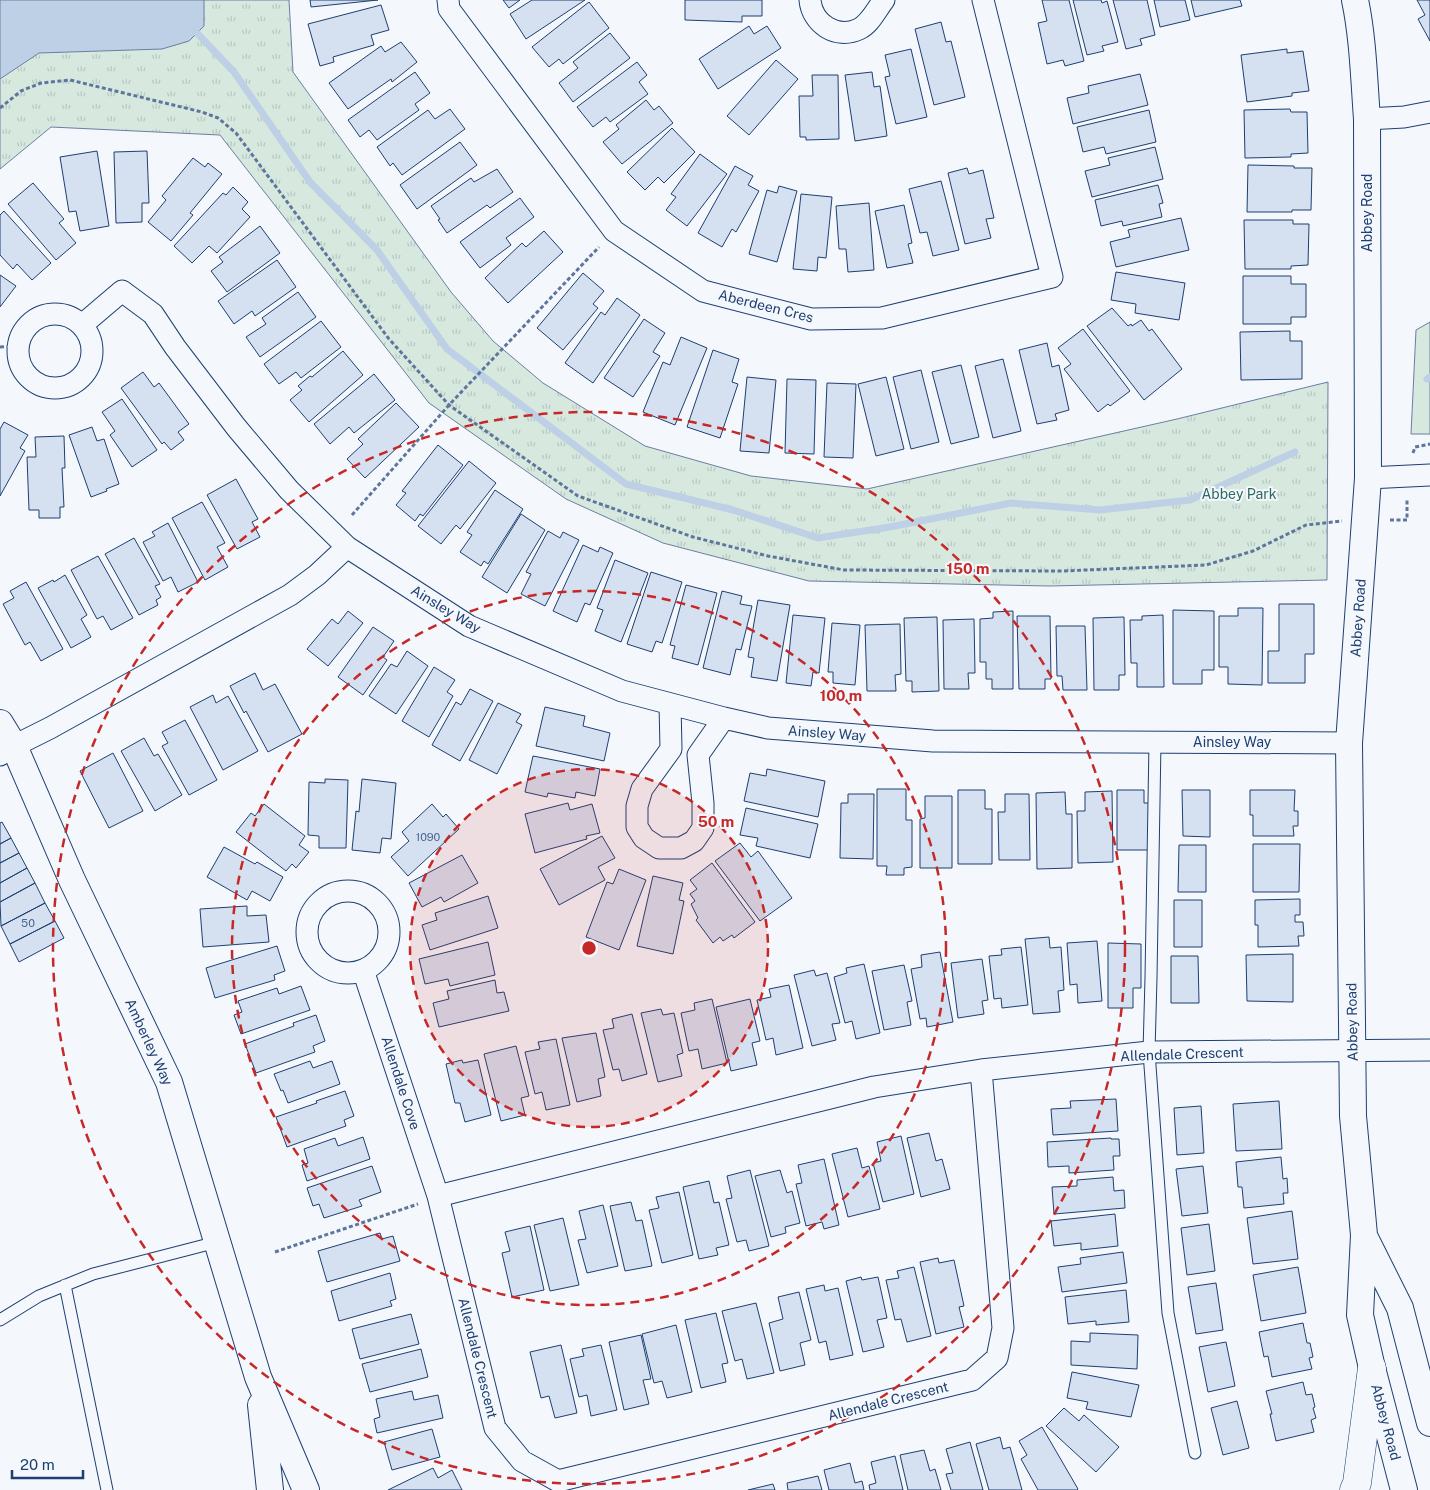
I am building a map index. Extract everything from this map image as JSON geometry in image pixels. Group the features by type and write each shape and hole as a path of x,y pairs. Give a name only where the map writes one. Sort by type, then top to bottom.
{"main road":[{"path":"1354,1490 1357,1483 1372,1368"}],"street":[{"name":"Aberdeen Cres","path":"448,0 449,9 614,231 703,290 811,319 882,318 1052,277 983,0"},
{"path":"810,0 815,17 824,26 834,31 847,32 858,30 868,22 884,0"},
{"name":"Abbey Road","path":"1355,0 1367,119 1368,478 1349,743 1353,1116 1364,1235 1360,1315 1404,1490"},
{"path":"1367,119 1404,117 1430,112"},
{"name":"Ainsley Way","path":"82,325 122,292 153,314 175,347 236,427 289,490 347,547 469,626 622,691 768,728 933,741 1349,743"},
{"path":"59,314 71,318 82,325 89,335 92,346 92,358 81,379 71,386 59,389 47,388 36,384 27,376 20,365 18,353 10,346 20,340 26,329 35,320 46,315 59,314"},
{"path":"1368,478 1430,475"},
{"path":"7,750 290,595 317,575 347,547"},
{"path":"670,704 671,749 642,789 637,806 637,827 644,838 659,848 681,848 694,841 702,828 703,803 698,755 724,718"},
{"name":"Amberley Way","path":"0,722 7,750 169,1082 258,1377 306,1490"},
{"name":"Allendale Cove","path":"363,970 430,1200"},
{"name":"Allendale Crescent","path":"981,1070 1003,1328 998,1358 972,1380 558,1481 522,1461 495,1428 430,1200 874,1087 981,1070 1149,1052 1430,1050"},
{"name":"Abbey Road","path":"1364,1235 1400,1308 1430,1423"},
{"name":"Amberley Way","path":"258,1377 270,1490"}],"lane":[{"path":"1155,742 1152,978 1149,1052 1168,1313 1195,1453"},
{"path":"0,1320 38,1296 93,1274 217,1242"},
{"path":"65,1285 106,1490"}],"path":[{"path":"0,108 21,91 41,82 70,80 202,112 218,118 236,133 389,339 449,405 578,496 694,536 768,556 844,570 1062,570 1206,565 1253,552 1306,525 1330,522"},
{"path":"352,515 449,405 614,231"},
{"path":"275,1252 430,1200"}],"green space":[{"name":"Abbey Park","path":"0,0 289,0 293,72 451,292 493,341 543,383 645,446 751,476 867,489 1177,419 1328,382 1327,580 1049,586 809,581 663,543 566,499 429,403 220,135 51,127 0,169"},
{"path":"1430,322 1430,434 1411,434 1416,330"}],"water":[{"path":"0,0 204,0 204,26 189,41 162,49 39,53 0,79"}],"building":[{"path":"310,0 378,0 311,7"},
{"path":"503,0 520,0 509,8"},
{"path":"532,0 585,0 526,39 510,14"},
{"path":"685,0 762,0 762,16 742,16 742,22 685,20"},
{"path":"1042,0 1069,0 1084,61 1065,66 1063,60 1047,64 1038,23 1047,21"},
{"path":"1073,0 1101,0 1102,3 1107,1 1118,42 1102,46 1104,51 1087,55"},
{"path":"1113,0 1147,0 1155,35 1140,39 1142,45 1126,49"},
{"path":"1154,0 1185,0 1190,20 1160,27"},
{"path":"1191,0 1240,0 1242,6 1195,17"},
{"path":"1417,0 1430,0 1430,41 1418,19 1425,15"},
{"path":"589,2 609,28 563,64 559,59 549,67 532,47"},
{"path":"381,5 389,30 371,35 374,45 333,57 334,62 320,66 308,24"},
{"path":"941,22 946,42 951,41 965,97 934,105 915,29"},
{"path":"749,26 754,34 767,26 781,48 718,89 699,59"},
{"path":"610,33 630,58 573,102 559,83 578,68 573,62"},
{"path":"401,42 417,62 392,82 391,79 348,109 329,83 381,46 385,52"},
{"path":"911,49 927,117 896,124 885,77 890,76 885,55"},
{"path":"1287,49 1287,53 1303,51 1309,91 1292,93 1292,96 1247,102 1241,55"},
{"path":"776,60 798,79 749,135 727,116"},
{"path":"637,62 647,75 639,82 648,94 610,122 606,117 593,127 577,107"},
{"path":"415,72 430,93 415,104 419,110 377,140 369,130 360,137 348,120"},
{"path":"872,72 874,87 880,86 887,136 855,141 845,75"},
{"path":"1140,74 1148,105 1073,124 1067,98 1089,93 1088,86"},
{"path":"812,75 838,75 839,139 806,140 806,137 800,137 799,96 813,96"},
{"path":"646,100 654,110 659,106 673,123 622,164 603,142 619,129 616,125"},
{"path":"450,109 465,129 402,175 393,163 390,166 377,147 428,110 435,119"},
{"path":"1290,109 1291,112 1307,112 1308,153 1291,154 1291,157 1245,158 1244,110"},
{"path":"1149,110 1156,142 1106,154 1104,147 1083,152 1077,127"},
{"path":"672,128 695,152 664,183 658,177 645,190 627,172"},
{"path":"460,142 477,165 417,209 400,185"},
{"path":"1155,147 1163,179 1092,197 1085,171 1110,165 1108,158"},
{"path":"97,151 109,226 80,231 76,211 69,212 60,157"},
{"path":"147,151 149,203 142,203 142,222 116,223 114,152"},
{"path":"700,154 727,174 687,226 666,210 676,197 671,194"},
{"path":"193,158 205,167 208,163 222,174 190,213 193,215 171,241 148,222 166,200 162,196"},
{"path":"1248,165 1312,168 1311,210 1247,212"},
{"path":"735,166 753,176 748,185 759,191 736,232 732,229 722,247 698,233"},
{"path":"967,168 969,174 983,170 994,218 986,219 991,238 965,244 948,173"},
{"path":"497,169 513,192 490,208 487,205 447,233 431,206 471,178 474,182"},
{"path":"941,181 959,250 933,256 927,232 920,233 909,189"},
{"path":"33,183 64,219 59,223 76,243 56,260 8,204"},
{"path":"1158,185 1163,203 1159,204 1162,217 1123,226 1122,221 1101,226 1095,200"},
{"path":"779,186 797,191 777,262 749,254 767,190 777,193"},
{"path":"233,187 248,202 242,209 250,217 217,253 209,246 192,263 174,246 223,193 226,195"},
{"path":"801,194 832,197 826,258 818,257 817,271 793,269"},
{"path":"520,198 534,217 506,238 511,245 480,268 460,242"},
{"path":"869,203 874,270 848,272 846,249 839,249 836,206"},
{"path":"904,205 912,243 908,244 913,263 887,268 875,211"},
{"path":"4,211 51,263 32,280 17,264 13,269 0,255 0,215"},
{"path":"1181,218 1189,250 1116,267 1110,242 1130,237 1128,230"},
{"path":"1244,220 1293,220 1293,224 1309,224 1308,265 1291,266 1291,269 1245,269"},
{"path":"260,226 280,253 227,292 211,271 223,262 219,257"},
{"path":"544,231 563,252 508,303 485,278 522,243 526,247"},
{"path":"277,260 296,287 255,316 252,311 234,324 218,301"},
{"path":"1116,272 1185,283 1179,320 1135,313 1136,304 1111,300"},
{"path":"583,273 604,291 593,304 598,308 563,350 537,328"},
{"path":"0,275 16,286 0,307"},
{"path":"1243,276 1291,276 1291,284 1306,284 1306,317 1291,317 1291,324 1243,324"},
{"path":"298,292 316,317 260,357 246,337 266,324 262,318"},
{"path":"617,298 640,315 593,383 565,363 601,312 605,315"},
{"path":"1112,308 1128,326 1131,324 1132,326 1141,320 1149,331 1152,329 1182,369 1144,400 1087,326"},
{"path":"644,319 665,333 653,352 660,356 633,397 604,378"},
{"path":"321,321 341,347 301,378 296,372 279,384 264,364"},
{"path":"1083,329 1130,391 1110,406 1108,404 1098,412 1064,369 1071,364 1058,348"},
{"path":"1290,331 1290,341 1302,341 1302,379 1241,380 1240,332"},
{"path":"681,337 707,348 675,425 643,412 663,362 670,365"},
{"path":"1047,343 1052,367 1059,365 1069,410 1055,414 1057,420 1037,424 1019,350"},
{"path":"713,350 739,359 732,382 738,384 720,438 687,427"},
{"path":"343,351 363,375 309,422 290,400 302,390 298,386"},
{"path":"1003,359 1021,431 993,438 975,366"},
{"path":"961,365 979,437 951,444 932,372"},
{"path":"921,370 939,442 911,449 893,377"},
{"path":"143,372 154,387 159,383 189,424 178,432 184,440 171,450 164,442 162,444 121,388"},
{"path":"374,374 395,400 354,433 349,427 330,444 314,424"},
{"path":"747,377 776,380 769,453 740,451"},
{"path":"886,377 904,449 876,456 858,384"},
{"path":"787,379 816,380 814,454 785,453"},
{"path":"827,383 856,384 853,458 824,457"},
{"path":"122,399 157,450 132,467 110,435 115,431 102,412"},
{"path":"396,403 419,427 365,478 347,459 363,444 358,439"},
{"path":"4,422 28,435 20,448 25,451 0,496 0,429"},
{"path":"92,427 97,441 104,439 119,484 91,497 69,435"},
{"path":"64,436 65,468 62,468 64,507 60,507 60,518 39,518 39,510 29,510 27,457 36,457 35,437"},
{"path":"438,445 463,465 423,516 420,514 415,521 396,505 406,493 402,491"},
{"path":"469,461 496,483 460,529 456,525 441,544 418,526"},
{"path":"236,479 258,519 252,522 260,537 237,549 207,495"},
{"path":"495,490 523,509 488,564 484,561 481,566 460,552 472,535 467,532"},
{"path":"202,502 225,543 217,547 228,567 205,580 172,518"},
{"path":"521,514 545,530 507,593 482,577"},
{"path":"168,523 198,582 178,592 171,577 163,581 143,542 155,536 152,532"},
{"path":"548,531 560,538 563,532 579,540 545,606 521,594 531,574 526,572"},
{"path":"134,538 160,584 155,586 161,597 156,600 158,605 139,615 105,554"},
{"path":"583,545 598,552 600,547 613,553 590,605 585,603 577,622 553,611"},
{"path":"98,556 133,618 111,630 103,616 97,619 71,570"},
{"path":"615,560 648,573 621,642 595,631 603,610 597,608"},
{"path":"651,572 682,582 662,643 656,641 652,652 627,644"},
{"path":"65,575 87,615 81,619 91,637 71,648 38,588 53,580 54,582"},
{"path":"26,582 63,649 41,661 30,642 25,645 3,604 14,598 10,591"},
{"path":"686,585 717,593 698,665 672,658 675,646 670,645"},
{"path":"722,591 742,596 740,604 752,606 741,650 736,649 730,675 703,668"},
{"path":"758,600 790,605 777,681 751,677 754,658 748,657"},
{"path":"1279,604 1314,604 1314,654 1305,654 1305,683 1268,683 1268,651 1279,651"},
{"path":"1238,608 1263,608 1262,685 1228,684 1228,667 1219,667 1219,616 1238,616"},
{"path":"1173,610 1214,611 1214,670 1202,670 1202,684 1173,684"},
{"path":"348,611 363,623 328,666 307,649 332,619 338,624"},
{"path":"1013,611 1013,689 992,689 992,679 986,679 986,662 980,662 980,619 993,618 993,612"},
{"path":"793,615 825,618 819,673 813,672 811,686 786,683"},
{"path":"1163,615 1164,687 1137,687 1137,663 1131,663 1130,620 1142,620 1142,616"},
{"path":"1017,616 1050,616 1051,679 1045,679 1045,689 1019,689"},
{"path":"937,617 939,691 912,692 912,681 906,681 904,618"},
{"path":"1124,617 1125,675 1119,675 1119,690 1094,690 1093,618"},
{"path":"974,619 975,673 968,673 969,689 944,689 943,620"},
{"path":"832,623 860,625 855,685 833,683 833,672 828,672"},
{"path":"900,624 901,674 895,675 896,691 867,691 865,625"},
{"path":"1056,626 1085,626 1087,690 1063,690 1062,676 1057,676"},
{"path":"373,627 394,641 383,657 387,660 363,695 338,677"},
{"path":"407,651 428,666 396,714 369,696 391,664 397,667"},
{"path":"434,667 455,680 447,692 453,696 429,737 402,721"},
{"path":"255,673 263,690 275,684 302,734 268,752 230,686"},
{"path":"470,689 493,701 460,761 432,745 456,702 461,705"},
{"path":"213,695 216,703 228,696 258,751 223,770 190,707"},
{"path":"498,703 521,714 516,722 522,725 497,774 469,760"},
{"path":"545,707 585,716 583,726 610,733 604,761 536,746"},
{"path":"185,720 217,780 189,795 162,746 168,743 162,732"},
{"path":"144,738 154,756 158,754 182,795 155,811 121,751"},
{"path":"113,753 143,811 109,828 80,771"},
{"path":"533,756 600,769 595,796 576,792 575,798 548,793 547,797 525,792"},
{"path":"767,769 825,781 818,817 744,801 750,773 766,776"},
{"path":"325,779 348,780 346,848 319,848 319,836 308,835 309,782 325,783"},
{"path":"362,779 396,783 391,839 382,838 380,853 352,850 356,811 359,812"},
{"path":"877,789 906,789 906,820 912,820 912,867 904,868 904,875 886,875 887,866 877,866"},
{"path":"958,790 985,790 985,809 992,809 992,864 958,864"},
{"path":"1117,790 1144,790 1144,803 1151,803 1151,850 1117,850"},
{"path":"1182,790 1210,790 1210,837 1183,836"},
{"path":"1250,790 1295,790 1294,811 1298,811 1298,826 1293,826 1294,836 1253,836 1253,815 1250,815"},
{"path":"1112,791 1113,862 1078,863 1077,811 1085,811 1085,792"},
{"path":"1065,792 1066,814 1072,814 1072,868 1037,869 1036,793"},
{"path":"848,794 874,794 873,859 840,858 841,803 848,803"},
{"path":"1005,794 1029,794 1030,860 999,860 998,812 1005,812"},
{"path":"925,796 952,796 952,868 920,868 920,819 925,818"},
{"path":"568,803 570,810 592,804 600,833 586,836 587,839 535,853 525,814"},
{"path":"264,804 305,836 299,845 309,852 296,868 292,864 286,871 236,832 251,813 255,816"},
{"path":"432,804 443,817 446,814 459,829 408,876 391,857 409,841 402,832"},
{"path":"746,808 818,824 810,858 756,846 758,838 740,835"},
{"path":"2,822 11,838 0,844 0,823"},
{"path":"602,836 615,858 598,867 605,880 559,905 540,869"},
{"path":"11,838 19,853 0,863 0,844"},
{"path":"740,843 751,857 758,851 792,898 760,921 715,861"},
{"path":"1253,844 1300,844 1299,892 1253,892"},
{"path":"1179,845 1206,845 1206,892 1178,892"},
{"path":"224,847 255,864 257,862 283,877 270,901 252,891 247,900 207,877"},
{"path":"19,853 27,868 0,883 0,863"},
{"path":"462,855 478,883 444,902 441,897 422,907 409,883"},
{"path":"712,863 755,922 734,938 732,935 723,941 720,937 713,943 696,920 698,918 691,904 695,901 690,894 697,889 690,880"},
{"path":"27,868 35,883 0,902 0,883"},
{"path":"619,869 646,880 619,950 586,937 607,882 613,884"},
{"path":"653,876 683,883 679,900 684,901 673,954 637,946"},
{"path":"35,883 45,903 1,926 0,902"},
{"path":"488,896 498,928 430,950 422,925 437,920 435,913"},
{"path":"1300,899 1300,915 1295,915 1295,922 1303,922 1304,936 1298,936 1299,946 1258,947 1258,925 1255,925 1255,900"},
{"path":"1174,900 1202,900 1202,947 1174,947"},
{"path":"45,903 55,921 10,944 1,926"},
{"path":"247,906 247,916 266,915 269,942 203,947 200,909"},
{"path":"55,921 64,938 19,962 10,944"},
{"path":"1049,937 1050,948 1061,947 1064,990 1058,991 1060,1012 1033,1014 1025,939"},
{"path":"1097,941 1102,1001 1078,1003 1077,984 1070,985 1067,943"},
{"path":"488,942 495,975 450,986 448,979 425,984 419,959"},
{"path":"1108,943 1141,944 1141,988 1133,988 1133,1008 1108,1008"},
{"path":"277,946 285,971 274,975 275,980 215,998 206,968"},
{"path":"1021,947 1028,1005 1002,1008 1001,998 994,999 989,956 1002,955 1001,949"},
{"path":"940,952 953,1022 927,1027 926,1018 920,1019 911,969 922,967 921,955"},
{"path":"1293,954 1293,1002 1247,1001 1246,955"},
{"path":"1171,956 1198,956 1199,1003 1171,1003"},
{"path":"982,959 988,1000 982,1001 984,1014 958,1018 951,963"},
{"path":"864,964 880,1033 856,1039 852,1021 845,1023 834,977 847,973 846,968"},
{"path":"904,965 912,1001 907,1002 911,1025 884,1030 872,971"},
{"path":"814,970 816,976 827,973 840,1023 832,1024 836,1040 812,1046 794,975"},
{"path":"495,980 497,993 504,992 509,1011 439,1027 433,1003 449,999 447,991"},
{"path":"789,985 803,1048 776,1055 773,1038 766,1040 757,1000 771,997 769,989"},
{"path":"301,986 310,1010 241,1034 234,1015 242,1012 238,1001 277,988 279,994"},
{"path":"712,999 727,1063 702,1069 698,1049 689,1051 681,1013 695,1010 694,1003"},
{"path":"750,999 760,1041 752,1043 757,1065 731,1071 716,1007"},
{"path":"661,1009 663,1015 674,1013 683,1053 677,1055 682,1076 658,1082 641,1013"},
{"path":"632,1014 647,1074 622,1081 619,1069 613,1070 603,1030 614,1028 612,1019"},
{"path":"316,1015 325,1041 313,1046 315,1052 256,1073 245,1044 294,1026 293,1023"},
{"path":"596,1033 605,1077 598,1079 601,1096 577,1102 562,1038"},
{"path":"556,1039 570,1105 546,1110 542,1092 535,1094 525,1052 540,1049 538,1042"},
{"path":"516,1046 529,1096 521,1098 525,1115 501,1121 484,1054"},
{"path":"462,1060 463,1063 478,1060 491,1115 465,1122 460,1103 455,1103 446,1064"},
{"path":"310,1061 313,1068 332,1061 340,1084 288,1103 274,1074"},
{"path":"345,1091 354,1116 344,1120 346,1126 287,1147 276,1117"},
{"path":"1116,1099 1118,1131 1053,1135 1051,1109 1071,1108 1070,1101"},
{"path":"1279,1101 1282,1149 1236,1151 1233,1104"},
{"path":"1201,1106 1204,1153 1177,1155 1174,1108"},
{"path":"929,1133 936,1161 942,1159 950,1189 921,1197 907,1138"},
{"path":"901,1136 914,1194 883,1202 873,1163 881,1161 877,1142"},
{"path":"363,1137 370,1159 307,1181 302,1165 308,1163 304,1149 335,1138 338,1146"},
{"path":"1119,1139 1120,1156 1113,1156 1114,1170 1069,1173 1069,1166 1048,1167 1047,1142"},
{"path":"857,1148 862,1168 869,1166 880,1209 848,1217 832,1154"},
{"path":"1281,1157 1283,1179 1287,1178 1288,1193 1283,1193 1284,1204 1244,1208 1242,1187 1238,1187 1236,1162"},
{"path":"824,1159 839,1225 824,1229 822,1222 806,1226 796,1184 802,1183 798,1165"},
{"path":"372,1166 381,1192 359,1200 362,1206 324,1218 319,1204 313,1206 307,1188"},
{"path":"1203,1166 1208,1213 1182,1216 1176,1169"},
{"path":"750,1170 769,1246 749,1251 746,1240 737,1242 726,1199 732,1198 727,1176"},
{"path":"780,1170 787,1193 792,1191 800,1223 785,1227 786,1233 771,1237 755,1176"},
{"path":"1113,1177 1114,1191 1124,1190 1125,1208 1054,1214 1052,1187 1077,1186 1077,1180"},
{"path":"709,1181 714,1203 719,1202 729,1245 716,1248 718,1255 699,1259 683,1187"},
{"path":"679,1192 693,1255 662,1263 649,1210 659,1208 656,1197"},
{"path":"631,1202 636,1221 642,1220 652,1266 625,1271 610,1206"},
{"path":"603,1205 618,1266 587,1273 578,1240 586,1239 579,1211"},
{"path":"1292,1211 1298,1259 1253,1264 1247,1218"},
{"path":"1115,1214 1118,1246 1081,1250 1081,1243 1054,1246 1051,1221"},
{"path":"563,1218 579,1285 550,1291 534,1225"},
{"path":"1209,1224 1215,1271 1187,1275 1181,1228"},
{"path":"530,1226 544,1290 512,1297 502,1253 510,1251 505,1232"},
{"path":"380,1233 382,1239 393,1236 400,1261 327,1282 318,1251"},
{"path":"1123,1252 1127,1283 1062,1292 1058,1267 1081,1264 1080,1258"},
{"path":"938,1258 939,1263 954,1260 964,1306 959,1307 964,1327 936,1334 920,1262"},
{"path":"914,1267 931,1336 907,1342 901,1319 895,1320 886,1280 899,1278 897,1271"},
{"path":"1298,1267 1306,1313 1261,1321 1253,1275"},
{"path":"390,1273 396,1299 390,1301 392,1306 339,1321 331,1291"},
{"path":"861,1277 862,1280 878,1277 887,1318 877,1320 884,1347 863,1352 846,1281"},
{"path":"1216,1283 1223,1330 1196,1334 1188,1287"},
{"path":"824,1285 825,1291 838,1288 853,1355 830,1360 826,1341 819,1343 806,1289"},
{"path":"1126,1290 1129,1322 1096,1325 1096,1321 1068,1324 1065,1297"},
{"path":"799,1292 811,1340 800,1343 805,1365 780,1371 769,1323 783,1319 778,1297"},
{"path":"756,1303 774,1373 747,1379 742,1359 735,1361 722,1311"},
{"path":"716,1313 728,1363 722,1364 726,1382 701,1388 685,1320"},
{"path":"411,1314 419,1344 360,1359 352,1329"},
{"path":"1303,1323 1307,1343 1310,1343 1313,1357 1309,1358 1312,1369 1272,1377 1268,1356 1264,1357 1259,1332"},
{"path":"676,1325 692,1392 667,1398 662,1381 654,1383 642,1334"},
{"path":"1090,1333 1138,1335 1137,1369 1071,1365 1071,1341 1090,1342"},
{"path":"641,1335 651,1379 643,1380 649,1404 624,1410 609,1342"},
{"path":"1226,1342 1235,1386 1208,1392 1199,1347"},
{"path":"561,1345 577,1413 555,1418 549,1396 541,1398 530,1352"},
{"path":"601,1345 617,1410 591,1416 587,1395 579,1397 570,1359 584,1356 582,1349"},
{"path":"421,1349 428,1377 370,1392 362,1364"},
{"path":"1072,1372 1139,1385 1131,1417 1086,1409 1088,1402 1067,1398"},
{"path":"1303,1382 1306,1395 1312,1394 1315,1407 1313,1408 1316,1418 1311,1420 1314,1432 1276,1441 1266,1391"},
{"path":"412,1391 414,1400 438,1395 443,1418 377,1433 374,1419 380,1417 376,1399"},
{"path":"1237,1401 1249,1448 1223,1455 1211,1408"},
{"path":"1064,1408 1079,1421 1084,1415 1119,1447 1096,1472 1046,1426"},
{"path":"1042,1427 1077,1490 1038,1490 1021,1459 1027,1455 1019,1441"},
{"path":"432,1429 440,1457 392,1470 384,1442"},
{"path":"1000,1437 1003,1449 1010,1447 1022,1490 989,1490 976,1444"},
{"path":"970,1442 983,1490 951,1490 946,1474 953,1473 946,1449"},
{"path":"924,1450 930,1471 935,1469 941,1490 908,1490 900,1455"},
{"path":"895,1456 903,1490 870,1490 869,1485 876,1483 871,1462"},
{"path":"850,1463 855,1483 862,1481 864,1490 829,1490 824,1470"},
{"path":"433,1468 438,1478 452,1470 462,1490 388,1490"},
{"path":"818,1476 822,1490 788,1490 787,1483"},
{"path":"773,1484 775,1490 748,1490"}],"waterway":[{"path":"197,33 234,72 310,182 377,250 447,349 626,484 733,510 818,538 890,527 1011,503 1100,510 1190,500 1295,452"}]}
